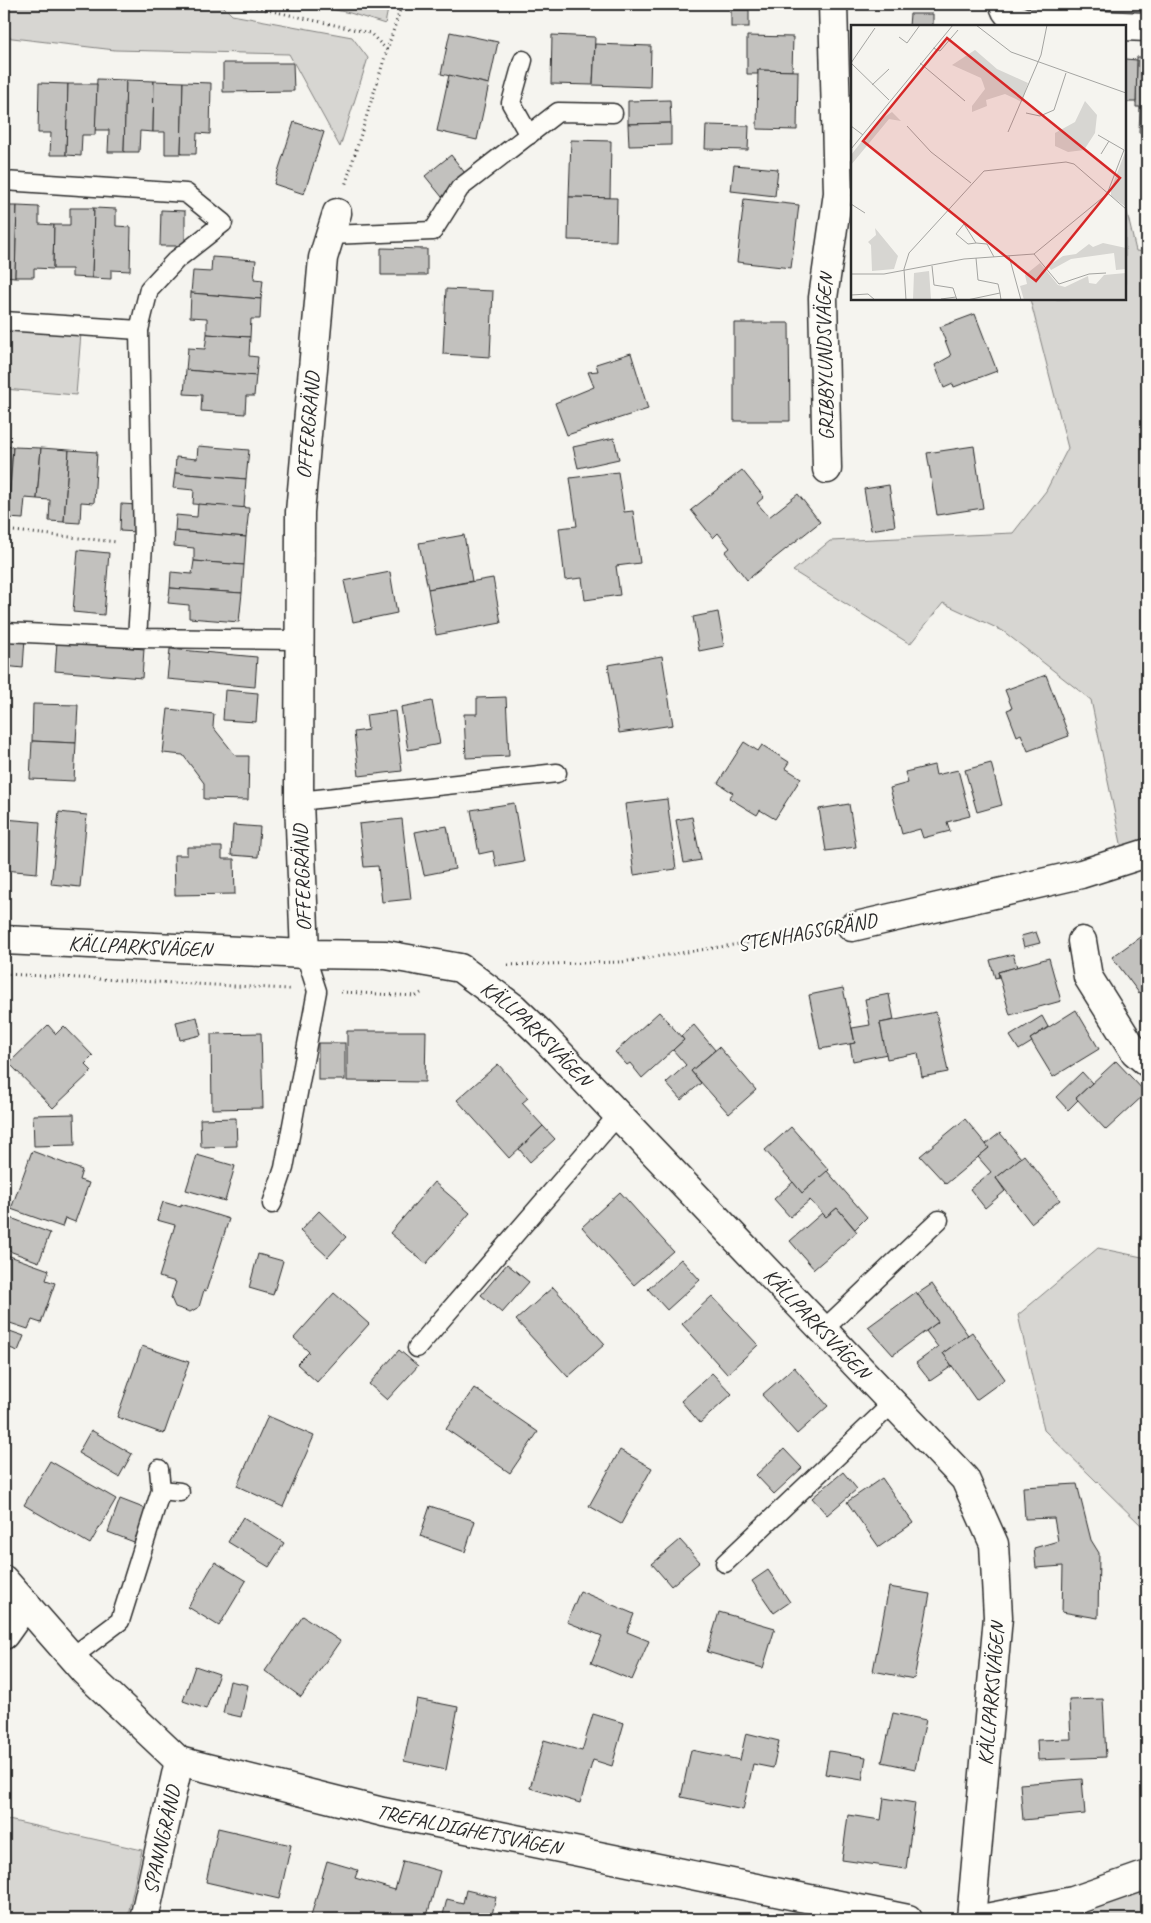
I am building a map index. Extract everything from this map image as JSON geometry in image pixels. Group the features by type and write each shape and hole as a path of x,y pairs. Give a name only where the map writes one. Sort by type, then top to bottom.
{"street":[{"name":"GRIBBYLUNDSVÄGEN","path":"827,469 823,298 838,193 834,4"},
{"path":"1004,4 1004,9 1012,18 1024,22 1098,25"},
{"path":"1126,26 1147,27"},
{"name":"OFFERGRÄND","path":"305,954 299,802 298,640 300,512 324,258 334,224"},
{"name":"STENHAGSGRÄND","path":"852,927 1081,874 1147,853"},
{"name":"KÄLLPARKSVÄGEN","path":"4,940 305,954 386,955 460,968 514,1008 965,1479 994,1544 998,1617 971,1919"},
{"path":"1082,941 1088,977 1135,1052 1147,1062"},
{"path":"4,1580 72,1657 179,1761"},
{"path":"4,1635 26,1604"},
{"name":"SPANNGRÄND","path":"144,1919 179,1761"},
{"name":"TREFALDIGHETSVÄGEN","path":"179,1761 384,1812 908,1919"},
{"path":"980,1919 1073,1901 1147,1875"}],"lane":[{"path":"524,60 511,103 529,135"},
{"path":"334,224 433,231 460,188 558,112 612,113"},
{"path":"4,181 186,193 223,223 176,260 149,289 139,330 143,545 137,638"},
{"path":"4,321 139,330"},
{"path":"4,632 137,638 298,640"},
{"name":"OFFERGRÄND","path":"299,802 557,773"},
{"path":"272,1204 284,1168 317,991 305,954"},
{"path":"418,1348 618,1115"},
{"path":"823,1330 939,1220"},
{"path":"725,1563 893,1403"},
{"path":"72,1657 120,1621 161,1490 159,1469"},
{"path":"161,1490 180,1492"}],"path":[{"path":"241,4 370,33 387,50"},
{"path":"334,224 402,4"},
{"path":"4,530 143,545"},
{"name":"STENHAGSGRÄND","path":"460,968 521,964 622,962 852,927"},
{"path":"4,974 416,996 460,968"}],"shaded area":[{"path":"4,4 221,4 232,15 352,37 368,58 340,147 289,54 115,50 4,37"},
{"path":"306,4 389,4 385,24 350,13"},
{"path":"1126,208 1136,251 1147,252 1147,844 1123,853 1091,700 1003,631 943,603 910,644 793,571 830,541 1013,533 1046,491 1068,448 1030,300 1126,300"},
{"path":"4,326 81,333 76,395 4,389"},
{"path":"1098,1248 1147,1258 1147,1531 1044,1430 1018,1315"},
{"path":"4,1819 142,1850 127,1919 4,1919"},
{"path":"1147,1888 1147,1919 1053,1919"}],"building":[{"path":"731,10 749,10 749,27 731,27"},
{"path":"910,14 933,14 933,25 909,25"},
{"path":"450,32 498,42 489,84 441,74"},
{"path":"552,35 595,37 593,85 551,84"},
{"path":"747,36 793,37 792,71 758,70 758,74 747,74"},
{"path":"595,44 651,46 650,87 593,85"},
{"path":"1137,57 1147,57 1147,133 1139,133 1140,107 1136,107"},
{"path":"1126,59 1137,60 1136,102 1126,102"},
{"path":"223,63 293,63 294,91 223,92"},
{"path":"758,70 798,71 797,130 757,129"},
{"path":"449,75 489,84 477,140 437,131"},
{"path":"97,79 126,80 124,152 108,152 109,130 95,130"},
{"path":"126,80 154,81 153,132 140,131 139,152 124,152"},
{"path":"154,81 183,82 181,154 165,154 165,132 153,132"},
{"path":"183,82 211,83 210,134 197,133 196,154 181,154"},
{"path":"39,83 68,84 66,155 50,155 51,133 38,133"},
{"path":"68,84 97,84 95,135 82,135 81,156 66,155"},
{"path":"670,100 671,123 628,124 628,101"},
{"path":"294,122 324,132 304,194 274,184"},
{"path":"671,123 671,145 629,146 628,124"},
{"path":"706,125 749,126 748,150 705,149"},
{"path":"571,140 611,141 610,198 569,197"},
{"path":"451,155 468,177 442,197 425,176"},
{"path":"734,165 778,169 775,196 731,191"},
{"path":"569,197 617,198 616,241 568,240"},
{"path":"744,199 799,205 791,268 737,262"},
{"path":"4,206 17,206 15,277 4,276"},
{"path":"17,206 39,207 39,224 54,225 53,269 34,268 34,277 15,277"},
{"path":"70,208 94,208 92,278 72,277 72,269 53,269 54,225 70,225"},
{"path":"94,208 116,209 116,226 131,227 130,271 111,270 111,279 92,278"},
{"path":"161,210 185,211 185,246 160,246"},
{"path":"381,248 427,249 427,275 381,275"},
{"path":"212,257 256,260 254,279 263,280 261,299 191,293 193,271 211,272"},
{"path":"446,289 493,291 490,357 443,354"},
{"path":"191,293 261,299 260,319 251,319 250,337 207,334 207,318 190,317"},
{"path":"975,314 997,371 954,387 953,384 944,388 935,365 951,356 940,327"},
{"path":"734,323 789,323 790,421 734,421"},
{"path":"207,334 250,337 249,356 258,357 256,376 186,370 188,348 205,349"},
{"path":"631,353 648,409 567,435 555,403 594,387 588,372 598,371 596,364"},
{"path":"186,370 256,376 254,396 246,396 245,414 201,411 202,395 184,394"},
{"path":"614,438 619,459 578,468 573,447"},
{"path":"4,446 13,447 8,518 4,518"},
{"path":"198,446 249,450 246,479 175,473 176,457 197,459"},
{"path":"974,446 983,508 937,515 927,453"},
{"path":"13,447 41,448 37,499 25,498 23,519 8,518"},
{"path":"41,448 69,450 64,522 49,521 50,500 37,499"},
{"path":"69,450 97,452 94,503 81,502 80,523 64,522"},
{"path":"742,470 764,497 757,503 769,517 798,494 820,522 747,580 725,552 730,548 718,533 713,538 691,510"},
{"path":"618,472 624,512 633,511 640,563 616,566 620,595 585,600 582,578 565,580 559,528 577,526 570,478"},
{"path":"175,473 246,479 244,508 193,504 194,490 173,488"},
{"path":"889,485 895,526 871,530 864,489"},
{"path":"121,504 138,505 136,532 120,531"},
{"path":"198,504 249,508 246,537 175,531 176,515 197,517"},
{"path":"175,531 246,537 244,565 194,561 194,548 174,546"},
{"path":"464,535 472,581 428,589 419,543"},
{"path":"78,550 109,553 104,615 73,612"},
{"path":"194,561 244,565 242,593 170,588 171,572 192,574"},
{"path":"390,572 397,613 353,622 344,581"},
{"path":"493,578 501,623 436,635 428,589"},
{"path":"170,588 242,593 239,622 189,618 189,605 168,603"},
{"path":"718,612 724,646 699,651 693,617"},
{"path":"4,636 25,638 23,668 4,666"},
{"path":"57,641 144,649 142,678 55,671"},
{"path":"170,649 257,657 255,687 167,679"},
{"path":"662,656 673,725 619,733 608,665"},
{"path":"1046,675 1069,736 1028,751 1021,734 1017,736 1007,710 1012,708 1005,690"},
{"path":"225,690 258,693 256,722 223,720"},
{"path":"506,697 509,756 466,758 464,714 477,714 477,698"},
{"path":"432,701 440,744 408,750 401,707"},
{"path":"33,704 78,705 76,743 32,741"},
{"path":"168,709 214,714 213,727 236,756 249,756 248,800 204,799 204,783 183,755 163,753"},
{"path":"395,711 402,771 359,776 354,732 368,730 366,715"},
{"path":"32,741 76,743 74,781 30,779"},
{"path":"744,742 758,751 762,745 789,762 785,768 801,778 775,819 760,810 757,815 729,798 733,793 718,783"},
{"path":"991,763 1002,805 977,812 965,770"},
{"path":"934,765 936,775 958,770 970,816 947,822 950,831 923,838 920,829 902,834 890,788 908,783 905,772"},
{"path":"667,799 676,869 634,875 625,804"},
{"path":"514,803 524,862 496,867 493,851 479,854 471,810"},
{"path":"849,804 856,847 826,851 819,809"},
{"path":"59,812 87,815 80,887 51,884"},
{"path":"692,817 701,860 684,863 676,820"},
{"path":"4,819 40,822 37,873 4,870"},
{"path":"402,819 411,899 382,902 378,866 364,867 359,824"},
{"path":"233,825 260,827 258,857 231,855"},
{"path":"447,826 455,869 424,875 415,832"},
{"path":"187,847 222,847 222,859 234,859 235,894 175,895 174,855 187,855"},
{"path":"1036,932 1040,943 1024,947 1021,936"},
{"path":"1147,932 1147,987 1139,993 1112,957"},
{"path":"1013,954 1017,967 998,972 999,977 995,978 990,960"},
{"path":"1049,958 1061,1001 1010,1015 998,972"},
{"path":"843,988 855,1043 820,1049 809,995"},
{"path":"889,994 894,1020 880,1023 887,1054 853,1061 850,1044 855,1043 852,1028 870,1025 865,999"},
{"path":"1076,1010 1099,1049 1053,1077 1030,1039"},
{"path":"659,1012 684,1040 642,1078 630,1063 627,1065 615,1052"},
{"path":"936,1012 948,1072 922,1077 918,1053 887,1059 880,1023"},
{"path":"1042,1016 1048,1027 1030,1039 1032,1042 1019,1050 1010,1036"},
{"path":"197,1017 201,1035 180,1040 176,1022"},
{"path":"48,1025 56,1034 64,1026 93,1056 85,1064 92,1071 53,1108 9,1063"},
{"path":"694,1025 715,1050 691,1071 701,1083 681,1100 666,1083 686,1065 673,1050 684,1040 681,1036"},
{"path":"347,1031 426,1031 425,1082 347,1081"},
{"path":"261,1033 263,1108 212,1109 211,1034"},
{"path":"4,1043 5,1084 4,1084"},
{"path":"318,1043 345,1043 345,1080 318,1080"},
{"path":"719,1047 756,1090 729,1114 691,1071"},
{"path":"1116,1061 1146,1093 1106,1130 1076,1098"},
{"path":"498,1064 528,1098 522,1103 543,1126 509,1158 457,1100"},
{"path":"1082,1072 1092,1083 1076,1098 1078,1100 1068,1110 1056,1097"},
{"path":"74,1114 75,1145 34,1146 33,1115"},
{"path":"236,1118 237,1146 201,1147 200,1119"},
{"path":"965,1119 989,1148 946,1184 920,1156"},
{"path":"543,1126 555,1139 530,1162 519,1149"},
{"path":"791,1127 829,1170 802,1193 765,1150"},
{"path":"1000,1133 1021,1158 996,1178 1005,1191 985,1208 970,1189 991,1172 978,1157 989,1148 986,1144"},
{"path":"32,1151 82,1170 79,1180 89,1183 75,1222 65,1218 62,1227 11,1209"},
{"path":"197,1155 235,1166 225,1201 186,1190"},
{"path":"1024,1155 1060,1200 1031,1223 996,1178"},
{"path":"1147,1159 1147,1178 1141,1176"},
{"path":"827,1171 867,1217 855,1229 837,1208 826,1217 810,1200 790,1217 774,1199 793,1182 802,1193"},
{"path":"434,1182 470,1213 426,1264 390,1233"},
{"path":"620,1192 673,1251 634,1285 582,1227"},
{"path":"163,1202 181,1207 181,1204 229,1219 206,1291 204,1290 199,1307 190,1312 175,1307 171,1298 176,1282 159,1277 175,1225 157,1220"},
{"path":"837,1208 857,1232 814,1269 790,1241 822,1213 826,1217"},
{"path":"319,1211 346,1237 328,1257 300,1231"},
{"path":"11,1218 50,1233 39,1262 4,1249 4,1237"},
{"path":"4,1254 49,1270 46,1280 55,1283 41,1323 32,1320 28,1329 4,1321"},
{"path":"258,1254 283,1261 273,1295 249,1288"},
{"path":"681,1259 700,1280 667,1310 648,1289"},
{"path":"507,1264 529,1282 502,1313 481,1295"},
{"path":"932,1284 968,1335 943,1353 952,1366 930,1381 916,1363 938,1347 926,1331 938,1322 917,1294"},
{"path":"553,1287 605,1344 568,1377 516,1320"},
{"path":"916,1292 938,1322 893,1355 868,1327"},
{"path":"334,1293 369,1324 317,1382 297,1364 309,1352 294,1338"},
{"path":"712,1296 758,1345 727,1374 682,1324"},
{"path":"4,1329 24,1336 18,1351 4,1346"},
{"path":"972,1332 1005,1379 976,1400 943,1353"},
{"path":"142,1346 189,1362 164,1434 117,1417"},
{"path":"399,1350 418,1366 387,1400 369,1384"},
{"path":"794,1367 828,1406 797,1434 762,1395"},
{"path":"712,1373 732,1394 700,1423 681,1401"},
{"path":"474,1388 538,1432 510,1473 446,1429"},
{"path":"268,1416 314,1436 283,1507 237,1486"},
{"path":"91,1430 132,1454 119,1477 78,1453"},
{"path":"784,1449 802,1468 774,1494 756,1475"},
{"path":"620,1450 652,1468 621,1524 589,1506"},
{"path":"50,1461 116,1499 90,1544 24,1505"},
{"path":"843,1472 857,1489 827,1515 812,1498"},
{"path":"882,1478 913,1523 879,1547 847,1502"},
{"path":"1077,1484 1091,1540 1099,1553 1098,1618 1062,1612 1063,1566 1036,1568 1034,1548 1058,1541 1054,1518 1025,1519 1023,1487"},
{"path":"120,1499 146,1509 134,1542 108,1532"},
{"path":"430,1506 475,1521 465,1552 420,1536"},
{"path":"243,1517 284,1543 269,1567 228,1542"},
{"path":"680,1540 700,1562 671,1586 652,1564"},
{"path":"215,1562 246,1581 219,1626 188,1607"},
{"path":"768,1570 790,1602 774,1613 752,1581"},
{"path":"889,1587 930,1594 914,1679 873,1671"},
{"path":"580,1591 634,1614 627,1632 649,1641 632,1680 591,1663 602,1636 567,1622"},
{"path":"719,1612 775,1628 763,1668 707,1652"},
{"path":"303,1616 340,1641 301,1697 265,1671"},
{"path":"195,1666 219,1674 206,1709 183,1701"},
{"path":"230,1681 248,1685 241,1717 223,1713"},
{"path":"417,1699 458,1707 446,1770 404,1761"},
{"path":"1103,1699 1106,1757 1038,1760 1037,1740 1071,1739 1069,1700"},
{"path":"893,1713 926,1720 915,1769 882,1762"},
{"path":"593,1714 624,1723 612,1766 593,1760 580,1803 530,1788 544,1740 582,1751"},
{"path":"746,1733 779,1741 773,1768 753,1764 743,1810 681,1797 691,1750 740,1760"},
{"path":"829,1751 866,1757 862,1780 825,1774"},
{"path":"1082,1779 1085,1814 1023,1820 1020,1784"},
{"path":"884,1798 915,1803 906,1869 842,1860 848,1815 881,1820"},
{"path":"218,1828 291,1845 279,1899 206,1882"},
{"path":"327,1861 358,1870 355,1878 395,1890 403,1861 440,1871 426,1919 310,1919"},
{"path":"466,1890 496,1897 491,1919 442,1919 447,1899 463,1903"}]}
